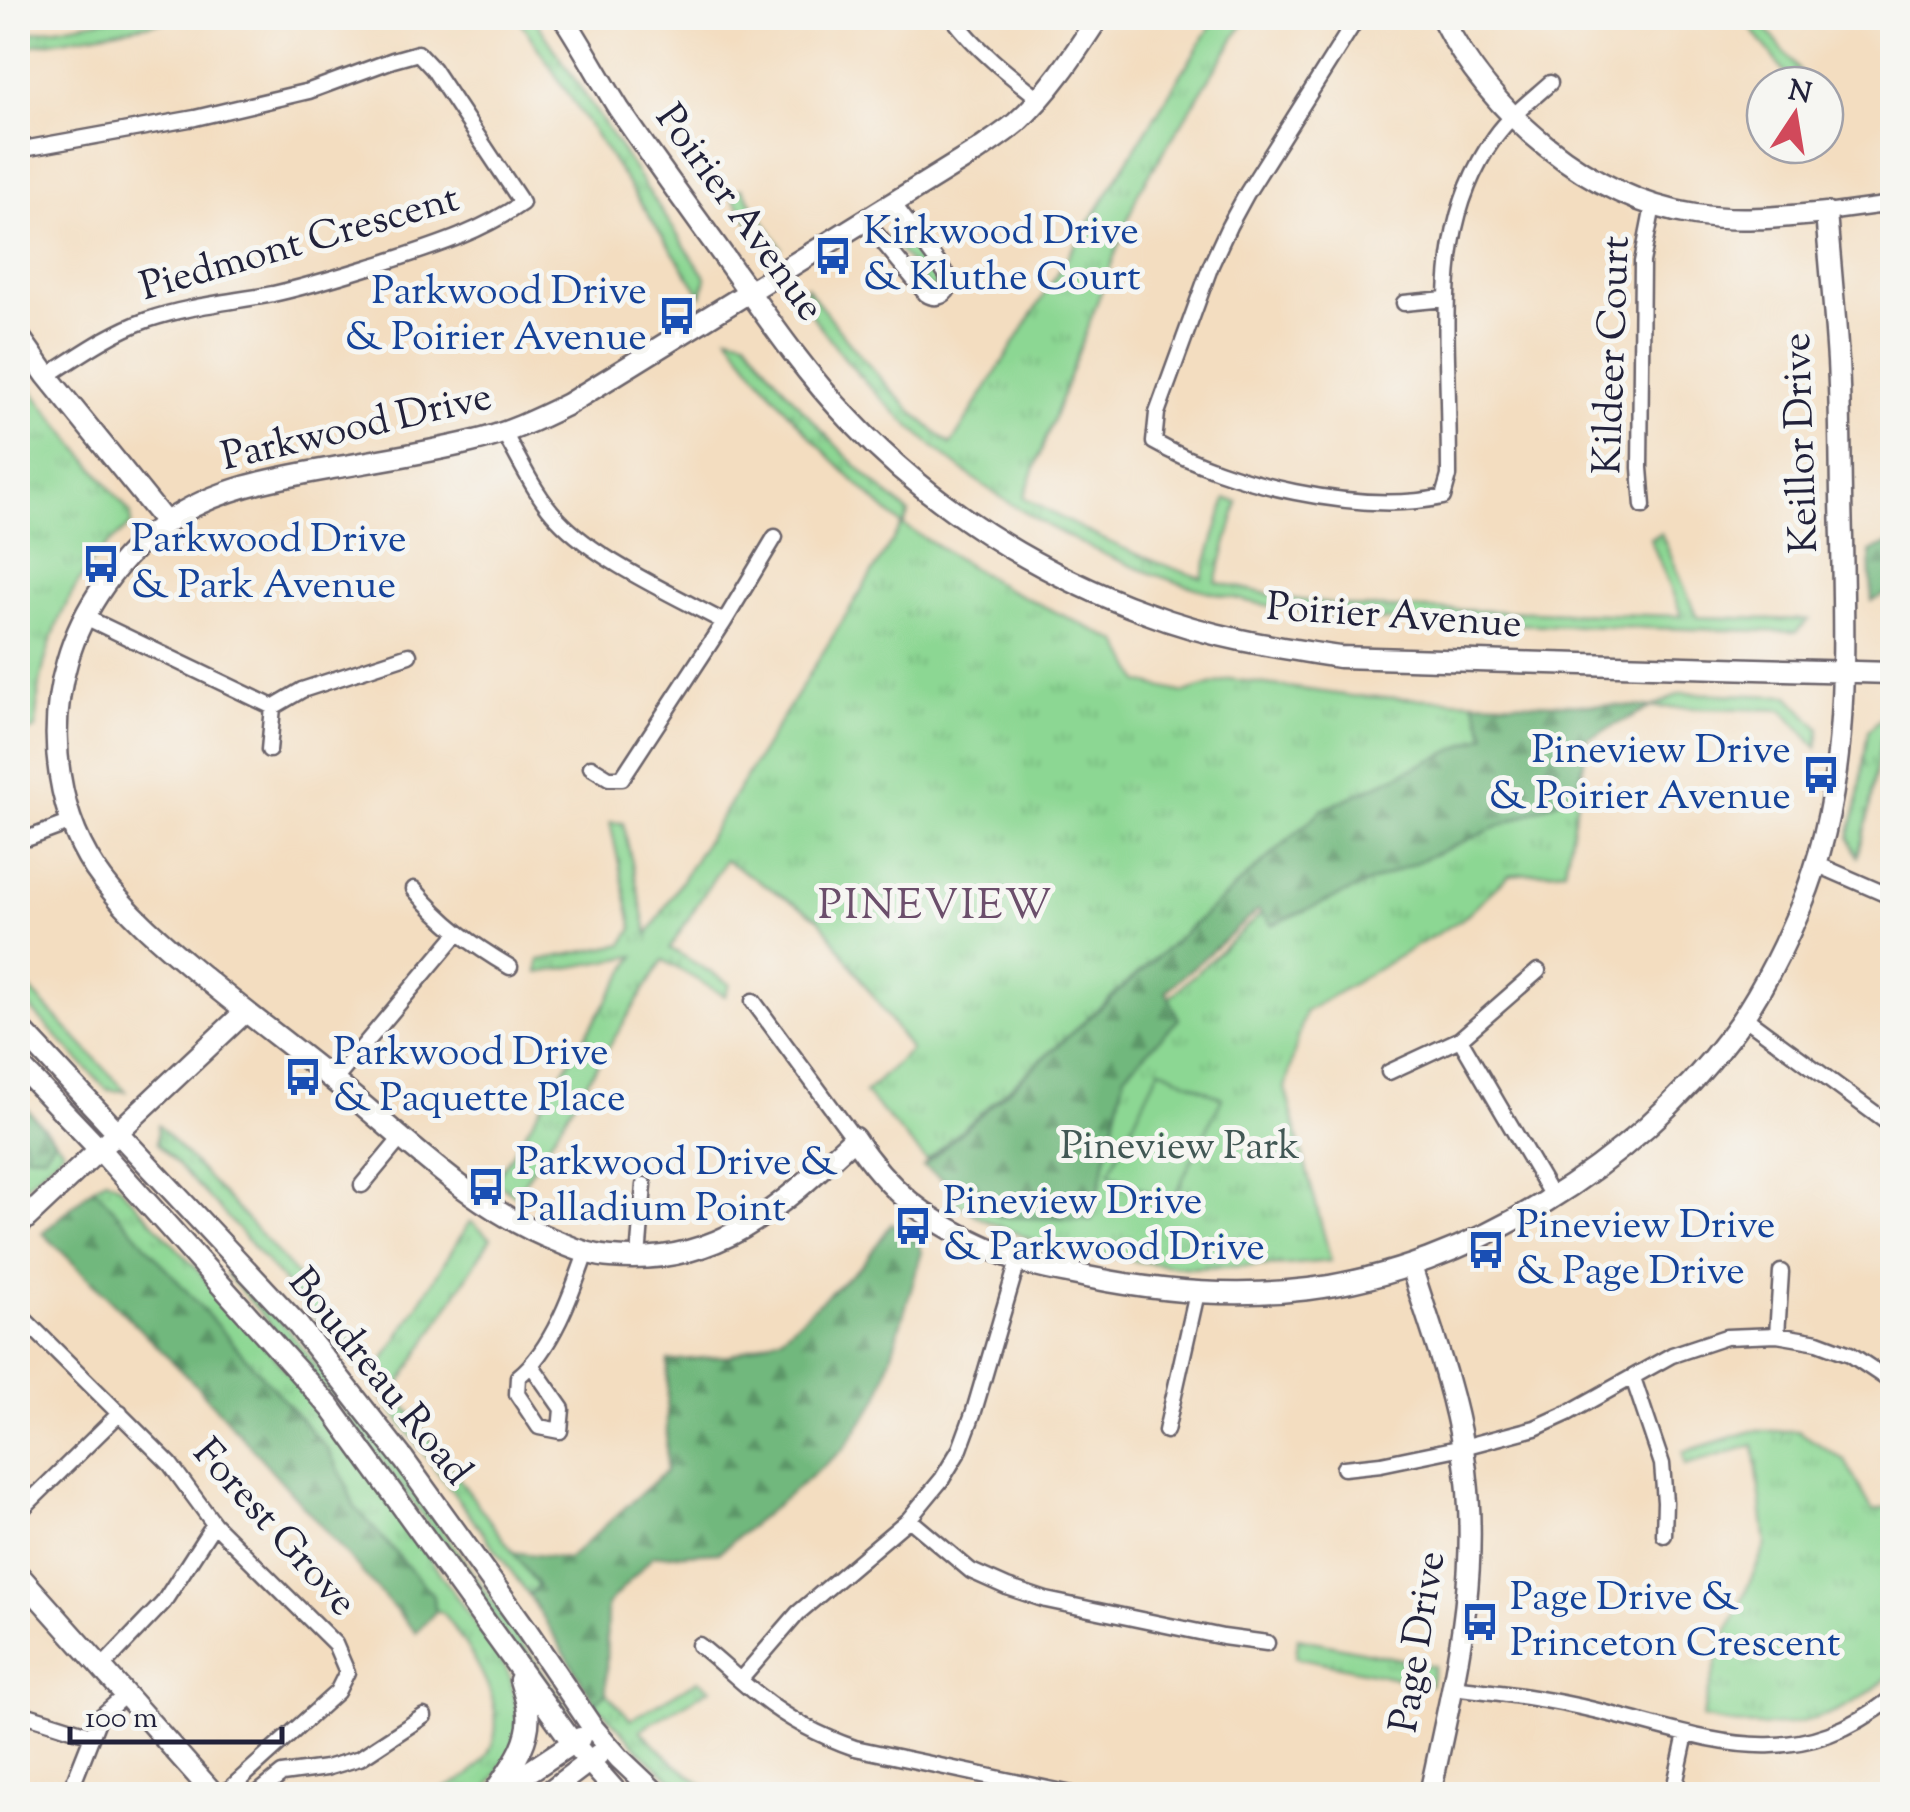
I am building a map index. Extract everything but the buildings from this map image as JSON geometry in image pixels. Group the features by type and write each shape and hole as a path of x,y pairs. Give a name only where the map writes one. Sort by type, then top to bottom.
{"street":[{"name":"Poirier Avenue","path":"564,18 617,104 766,318 848,418 939,500 983,532 1076,584 1149,614 1226,638 1339,657 1892,673"},
{"path":"953,18 1002,70 1040,98"},
{"name":"Parkwood Drive","path":"854,1138 782,1203 741,1232 681,1253 638,1258 586,1253 501,1216 469,1194 141,924 102,878 72,822 59,772 58,713 68,656 85,617 108,580 166,522 202,502 256,484 454,446 504,433 568,404 978,151 1040,98 1098,18"},
{"path":"1356,18 1229,226 1157,414 1154,442 1207,467 1303,492 1391,502 1443,498 1450,476 1445,300 1449,253 1465,196 1486,152 1514,116 1550,82"},
{"path":"1442,18 1472,68 1542,142 1613,188 1653,206 1697,216 1742,220 1892,204"},
{"name":"Piedmont Crescent","path":"18,150 195,118 308,91 418,53 433,69 522,202 498,220 445,243 348,274 274,293 183,309 146,321 110,335 47,376"},
{"path":"864,220 926,294 943,295 949,283 946,275 892,202"},
{"name":"Kildeer Court","path":"1643,506 1642,262 1653,206"},
{"name":"Keillor Drive","path":"854,1138 891,1186 929,1218 1018,1261 1129,1286 1242,1294 1311,1289 1411,1266 1553,1198 1616,1153 1659,1115 1744,1017 1780,952 1816,864 1833,794 1842,735 1844,672 1838,364 1826,213"},
{"path":"1404,303 1445,300"},
{"path":"18,334 47,376 166,522"},
{"path":"504,433 538,494 559,521 637,575 724,622"},
{"path":"592,766 609,778 622,778 775,536"},
{"path":"85,617 272,706"},
{"path":"272,706 302,690 409,655"},
{"path":"269,750 272,706"},
{"path":"29,838 72,822"},
{"path":"1816,864 1892,897"},
{"path":"414,889 433,912 470,943 510,966"},
{"path":"334,1082 458,933"},
{"path":"1389,1072 1460,1039 1538,971"},
{"path":"753,1001 854,1138"},
{"path":"18,1226 245,1012"},
{"path":"1744,1017 1892,1126"},
{"name":"Boudreau Road","path":"18,1026 297,1324 404,1460 593,1728 657,1794"},
{"path":"1460,1039 1553,1198"},
{"name":"Boudreau Road","path":"18,1064 331,1408 573,1743 618,1794"},
{"path":"362,1185 401,1138"},
{"path":"638,1258 644,1186"},
{"path":"532,1366 546,1345 586,1253"},
{"path":"741,1679 798,1612 909,1519 942,1479 960,1449 974,1411 1018,1261"},
{"name":"Page Drive","path":"1411,1266 1441,1355 1463,1447 1471,1549 1466,1613 1430,1794"},
{"path":"1778,1334 1781,1272"},
{"path":"1166,1431 1197,1292"},
{"name":"Forest Grove","path":"18,1313 170,1464 214,1524 335,1644 347,1672 337,1692 224,1794"},
{"path":"1344,1468 1463,1447 1535,1428 1672,1355 1710,1341 1743,1335 1778,1334 1834,1348 1866,1363 1892,1382"},
{"path":"1633,1378 1662,1464 1664,1535"},
{"path":"18,1513 120,1413"},
{"path":"909,1519 971,1571 1006,1587 1046,1600 1266,1643"},
{"path":"101,1668 163,1603 214,1524"},
{"path":"18,1574 214,1794"},
{"path":"699,1645 758,1695 826,1738 854,1748 1072,1794"},
{"path":"494,1794 521,1752 529,1717 518,1668"},
{"path":"1452,1687 1566,1703 1725,1744 1747,1746 1812,1739 1853,1724 1892,1698"},
{"path":"69,1794 99,1718 126,1695"},
{"path":"18,1712 91,1735"},
{"path":"257,1794 282,1774 360,1758 424,1716"},
{"path":"494,1794 593,1728"},
{"path":"1673,1794 1686,1734"},
{"path":"546,1794 608,1747"}],"green space":[{"path":"112,18 184,18 18,48 18,35"},
{"path":"518,18 534,18 706,278 702,296"},
{"path":"1216,18 1247,18 1138,193 1024,497 1111,543 1202,578 1226,499 1238,502 1216,582 1285,598 1355,607 1682,616 1650,538 1661,533 1697,617 1809,620 1796,632 1394,621 1318,614 1245,601 1175,582 1108,556 1044,524 983,485 925,440 870,387 803,303 806,286 873,371 951,445"},
{"path":"1758,18 1794,65 1779,65 1750,27"},
{"path":"742,188 781,247 763,243 731,195"},
{"path":"893,230 901,233 938,278 937,287 929,287 890,239"},
{"path":"728,335 746,339 822,431 909,513 903,525 1005,588 1119,642 1140,682 1184,693 1230,679 1351,696 1474,701 1487,735 1322,810 927,1161 865,1093 911,1050 819,919 725,860 670,948 730,984 725,996 663,960 516,1196 495,1181 635,956 538,973 539,960 623,944 633,929 610,822 623,823 648,935 902,525 809,435"},
{"path":"18,373 131,514 131,525 96,557 68,600 44,663 36,729 18,736"},
{"path":"1892,542 1892,591 1872,601 1870,552"},
{"path":"1681,693 1789,696 1820,729 1817,748 1783,710 1652,707"},
{"path":"1474,701 1652,707 1588,738 1578,792 1272,925 1258,910 1166,991 1179,1019 1125,1074 1092,1220 999,1217 923,1166 1322,810 1486,735"},
{"path":"1892,708 1892,728 1881,739 1858,856 1849,838 1868,730"},
{"name":"Pineview Park","path":"1588,738 1565,870 1509,875 1462,919 1305,1012 1285,1088 1331,1261 1189,1268 1133,1261 1039,1243 982,1219 950,1198 1322,858"},
{"path":"18,977 126,1091 107,1090 18,995"},
{"path":"1160,1068 1222,1098 1171,1203 1109,1173"},
{"path":"18,1099 64,1150 18,1193"},
{"path":"18,1099 54,1140 44,1155 25,1154 18,1126"},
{"path":"158,1125 267,1241 378,1370 470,1221 491,1238 395,1392 538,1586 529,1595 371,1382 157,1143"},
{"path":"106,1179 118,1185 245,1321 366,1468 503,1663 511,1679 518,1732 514,1748 489,1786 476,1794 433,1794 467,1776 485,1758 494,1738 490,1694 469,1650 442,1612 436,1611 432,1594 354,1506 344,1479 94,1187"},
{"path":"94,1187 328,1450 354,1506 432,1594 436,1611 416,1633 197,1386 43,1233"},
{"path":"892,1223 919,1243 922,1252 879,1397 844,1449 719,1552 653,1556 607,1605 606,1693 595,1703 529,1595 538,1586 513,1552 568,1559 666,1471 668,1361 730,1356 780,1337 863,1264"},
{"path":"230,1273 287,1328 400,1470 562,1700 571,1724 565,1722 370,1445 226,1274"},
{"path":"1752,1431 1798,1431 1845,1461 1873,1511 1892,1506 1892,1673 1850,1704 1804,1721 1779,1725 1754,1726 1702,1718 1720,1649 1766,1545 1754,1445 1685,1465 1683,1452"},
{"path":"1298,1638 1434,1666 1430,1685 1296,1657"},
{"path":"698,1680 711,1688 640,1730 674,1763 715,1794 689,1794 648,1759 595,1703 606,1693 631,1719"}],"place":[{"name":"Kirkwood Drive & Kluthe Court","path":"833,256"},
{"name":"Parkwood Drive & Poirier Avenue","path":"677,316"},
{"name":"Parkwood Drive & Park Avenue","path":"101,564"},
{"name":"Pineview Drive & Poirier Avenue","path":"1821,775"},
{"name":"Parkwood Drive & Paquette Place","path":"303,1077"},
{"name":"Parkwood Drive & Palladium Point","path":"486,1187"},
{"name":"Pineview Drive & Parkwood Drive","path":"913,1226"},
{"name":"Pineview Drive & Page Drive","path":"1486,1250"},
{"name":"Page Drive & Princeton Crescent","path":"1480,1622"}],"district":[{"name":"PINEVIEW","path":"936,908"}]}
